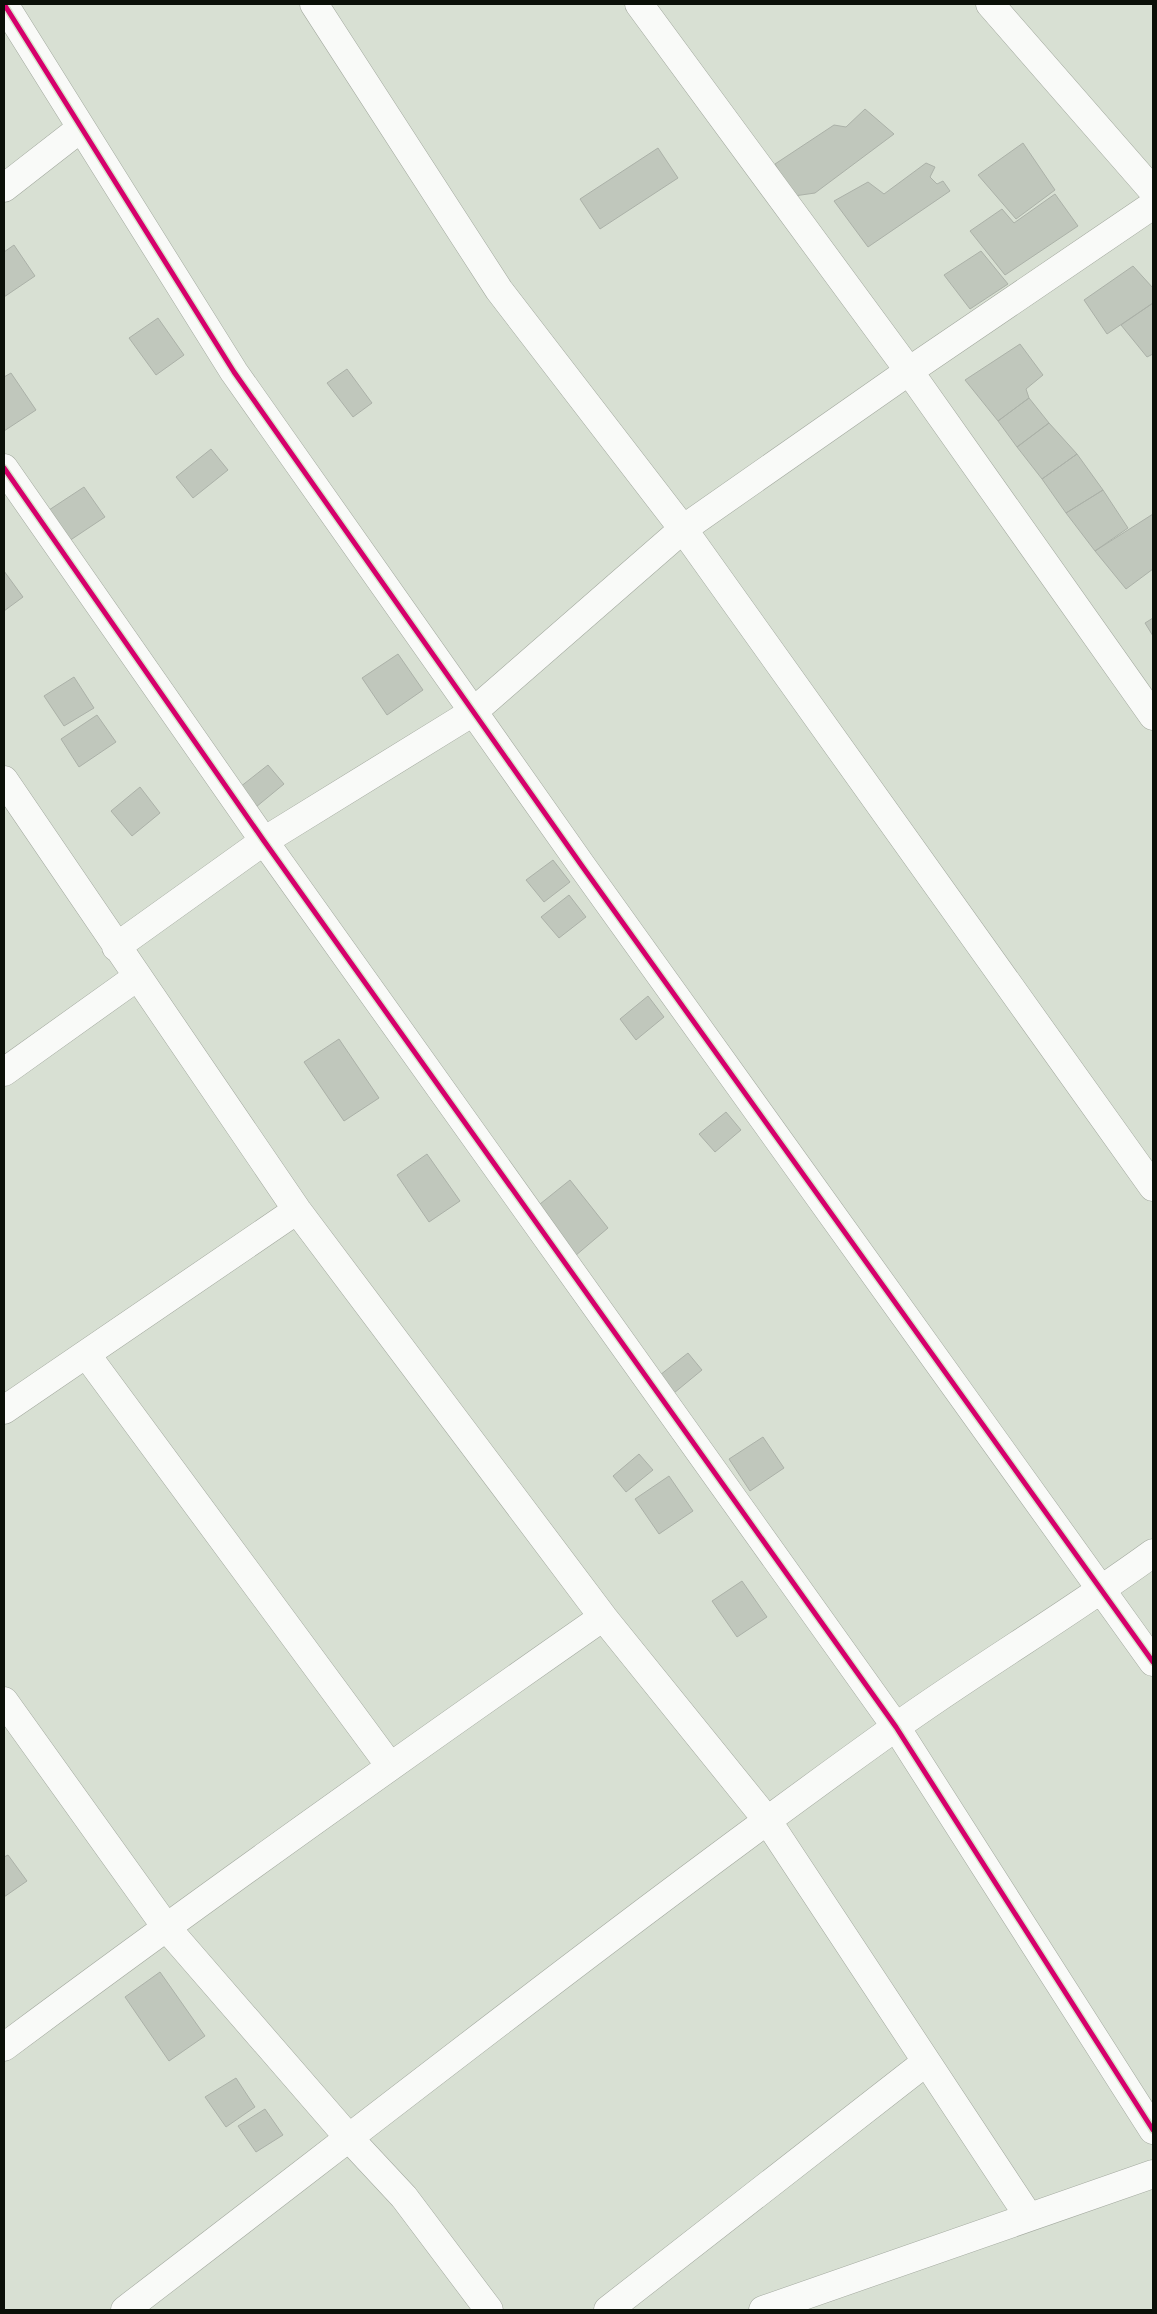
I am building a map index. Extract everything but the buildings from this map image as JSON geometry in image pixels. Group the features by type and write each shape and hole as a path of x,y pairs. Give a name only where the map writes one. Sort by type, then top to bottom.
{"street":[{"path":"4,4 234,372 473,712 1153,1662"},
{"path":"314,4 499,290 682,529 1153,1187"},
{"path":"639,4 909,371 1153,716"},
{"path":"990,4 1153,191"},
{"path":"4,188 81,128"},
{"path":"116,947 264,841 473,712 682,529 909,371 1153,205"},
{"path":"4,468 264,841 896,1727 1153,2130"},
{"path":"4,780 297,1210 603,1617 767,1820 1028,2217"},
{"path":"4,1072 137,977"},
{"path":"4,1410 297,1210"},
{"path":"86,1354 390,1766"},
{"path":"126,2310 767,1820 896,1727 1103,1590 1153,1553"},
{"path":"4,2048 166,1927 390,1766 603,1617"},
{"path":"4,1703 166,1927 349,2138 404,2197 489,2310"},
{"path":"608,2310 926,2062"},
{"path":"763,2310 1153,2174"}],"cycle path":[{"path":"4,4 234,372 582,866 1153,1662"},
{"path":"4,468 264,841 896,1727 1153,2130"}]}
